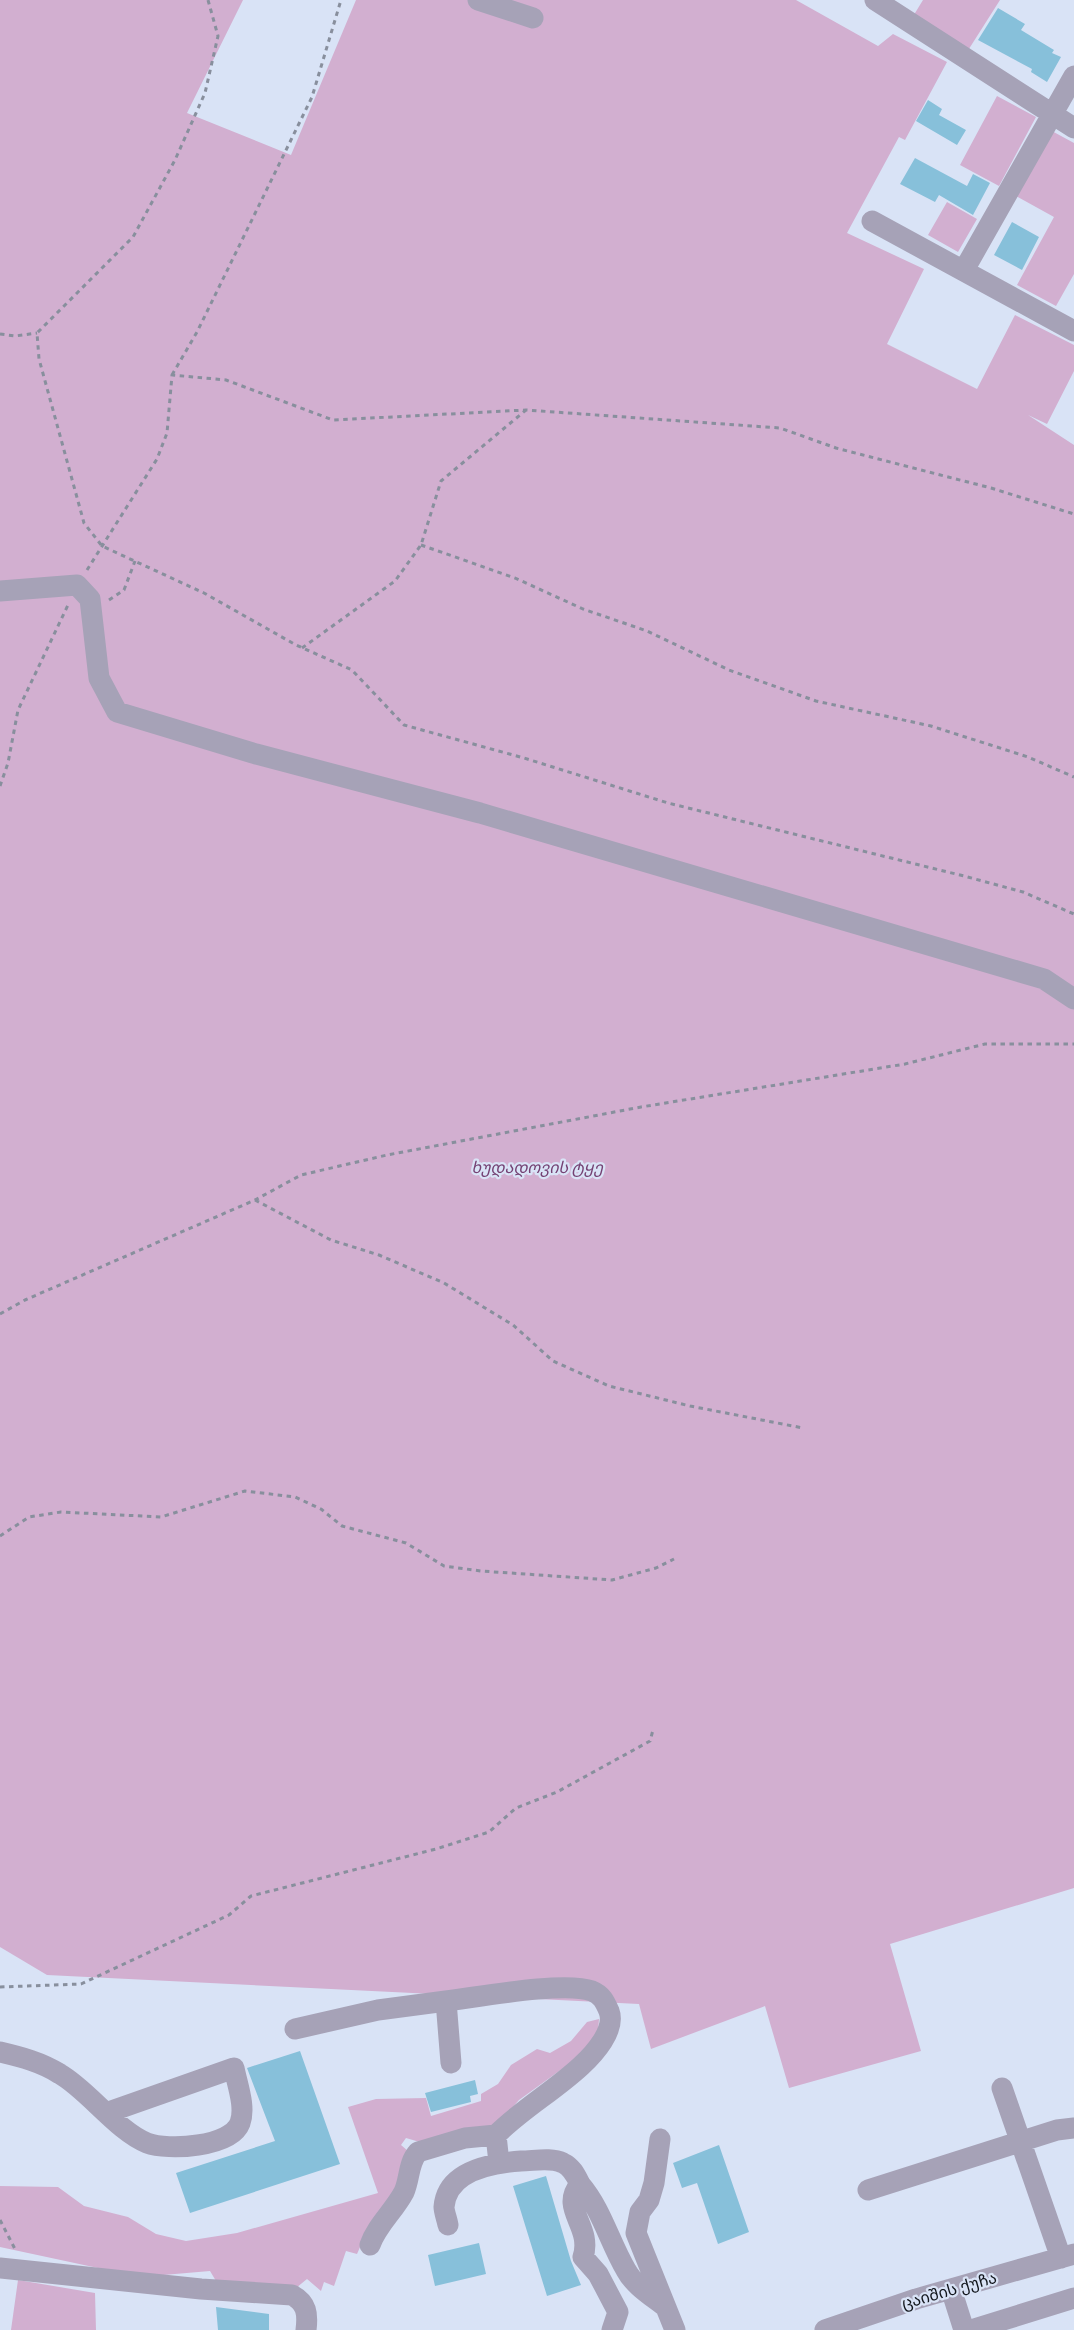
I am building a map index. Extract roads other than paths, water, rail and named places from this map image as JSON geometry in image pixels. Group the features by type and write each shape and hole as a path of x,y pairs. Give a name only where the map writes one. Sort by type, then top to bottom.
{"street":[{"path":"478,0 533,18"},
{"path":"875,0 1074,128"},
{"path":"964,270 1074,76"},
{"path":"872,221 1074,331"},
{"path":"0,591 84,592 99,678 117,712 256,754 480,813 1044,979 1074,999"},
{"path":"295,2029 378,2010 566,1988 591,1991 602,1997 610,2015 609,2027 600,2046 581,2066 509,2121 496,2135 465,2138 418,2152 413,2158 408,2182 402,2195 374,2235 370,2246"},
{"path":"446,2001 451,2063"},
{"path":"0,2052 31,2059 62,2074 106,2113 145,2142 171,2149 205,2144 235,2131 240,2122 242,2110 234,2068 106,2113"},
{"path":"1002,2088 1021,2143 1068,2256"},
{"path":"868,2190 1057,2130 1074,2128"},
{"path":"496,2135 499,2163"},
{"path":"660,2139 654,2183 649,2200 640,2212 636,2233 675,2330"},
{"path":"448,2225 444,2206 450,2189 460,2179 480,2168 499,2163 547,2160 563,2163 574,2172 593,2200 626,2271 638,2286 664,2305"},
{"path":"580,2184 573,2193 572,2207 584,2232 586,2246 583,2257 598,2274 618,2312 612,2330"},
{"name":"ცაიშის ქუჩა","path":"825,2330 951,2289 1068,2256"},
{"path":"0,2268 201,2289 292,2295 302,2301 307,2310 306,2330"},
{"path":"951,2289 964,2330"},
{"path":"971,2330 1074,2298"}],"park label":[{"name":"ხუდადოვის ტყე","path":"537,1167"}]}
